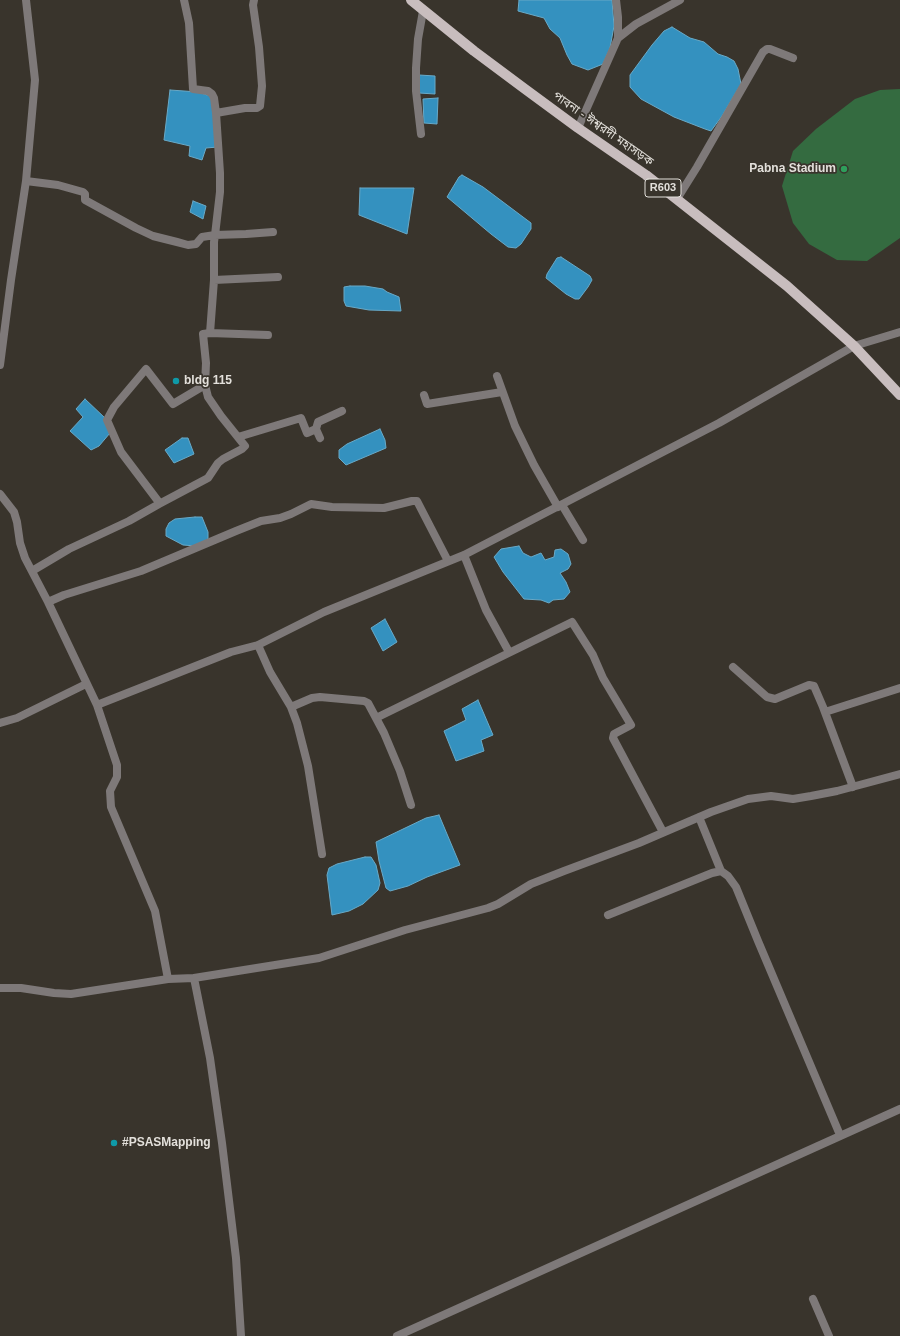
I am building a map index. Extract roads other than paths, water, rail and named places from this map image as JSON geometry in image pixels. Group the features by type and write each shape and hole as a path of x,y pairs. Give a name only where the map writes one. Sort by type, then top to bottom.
{"main road":[{"name":"পাবনা - ঈশ্বরদী মহাসড়ক","path":"411,0 474,51 578,128 646,175 787,286 854,346 900,396"}],"street":[{"path":"0,365 26,181 35,80 26,0"},
{"path":"184,0 189,23 193,89 208,91 212,94 216,113 220,192 214,242 214,280 210,333"},
{"path":"216,113 245,108 257,108 260,106 262,86 259,47 253,6 254,0"},
{"path":"578,128 618,38 616,0"},
{"path":"618,38 636,24 680,0"},
{"path":"421,134 416,91 416,68 418,39 423,11"},
{"path":"676,199 697,167 763,52 770,49 793,58"},
{"path":"26,181 83,192 87,202 136,228 153,236 188,245 196,244 202,237 206,236 273,232"},
{"path":"214,280 278,277"},
{"path":"97,705 231,652 258,645 324,612 448,561 464,556 719,423 854,346 900,332"},
{"path":"32,571 69,549 129,521 208,478 218,462 245,446 208,397 205,385 206,363 203,334 268,335"},
{"path":"159,504 121,452 107,420 114,407 146,369 173,404 205,385"},
{"path":"497,376 515,426 528,456 583,540"},
{"path":"424,395 427,404 502,392"},
{"path":"320,438 316,429 318,422 342,411"},
{"path":"238,437 301,418 308,433 316,429"},
{"path":"0,495 14,512 20,543 25,558 48,602 97,705 117,765 117,778 110,791 111,807 155,911 168,979"},
{"path":"48,602 70,593 141,571 261,521 280,518 311,504 332,508 384,508 417,501 448,561"},
{"path":"464,556 486,610 510,652"},
{"path":"376,718 572,622 593,655 603,678 631,725 614,734 613,738 663,832"},
{"path":"258,645 270,672 291,707 303,743 322,854"},
{"path":"733,667 767,697 775,699 810,685 814,686 853,787"},
{"path":"0,723 17,718 86,684"},
{"path":"825,712 900,688"},
{"path":"291,707 312,698 320,697 368,703 400,771 411,805"},
{"path":"0,988 21,988 70,994 168,979 194,978 320,958 405,930 488,908 498,904 531,884 638,843 699,816 748,799 770,796 793,799 837,791 900,774"},
{"path":"699,816 720,871 733,881 736,887 840,1135"},
{"path":"608,915 702,876 720,871"},
{"path":"194,978 210,1058 222,1143 236,1258 241,1336"},
{"path":"397,1336 625,1234 900,1108"},
{"path":"813,1299 829,1336"}],"water":[{"path":"519,0 612,0 614,26 610,48 603,64 588,70 572,64 560,38 550,29 544,18 518,11"},
{"path":"672,27 690,38 704,42 718,54 734,61 738,69 741,84 722,116 711,131 674,117 641,99 630,87 630,75 664,31"},
{"path":"419,75 435,76 435,94 419,93"},
{"path":"170,90 198,92 213,97 218,147 206,148 202,160 189,156 190,146 164,140"},
{"path":"438,98 437,124 424,123 423,99"},
{"path":"462,175 483,187 531,223 531,229 521,244 516,248 508,247 447,197 459,177"},
{"path":"360,188 414,188 407,234 359,215"},
{"path":"193,201 206,206 203,219 190,212"},
{"path":"561,257 590,276 592,280 579,299 575,299 566,294 546,278 557,258"},
{"path":"365,286 383,289 399,297 401,311 369,310 346,306 344,301 344,287"},
{"path":"85,399 105,418 110,433 99,446 91,450 70,431 83,417 76,409"},
{"path":"380,429 385,440 386,448 346,465 339,458 339,450 347,444"},
{"path":"182,438 188,438 194,454 174,463 165,450"},
{"path":"202,517 208,532 208,541 196,546 183,545 166,536 166,529 169,523 175,519"},
{"path":"519,546 523,553 531,557 541,553 545,560 554,557 555,550 561,549 568,554 571,564 568,569 560,573 570,592 564,599 553,600 549,603 541,600 524,599 503,572 494,557 501,549"},
{"path":"385,619 397,642 383,651 371,628"},
{"path":"478,700 493,735 481,740 484,751 456,761 444,731 466,720 462,709"},
{"path":"439,815 460,865 427,877 408,886 390,891 386,888 376,842 426,818"},
{"path":"365,857 371,857 376,865 380,883 378,890 363,904 349,911 332,915 327,875 329,868 337,864"}],"place":[{"name":"Pabna Stadium","path":"844,169"},
{"name":"bldg 115","path":"176,381"},
{"name":"#PSASMapping","path":"114,1143"}]}
